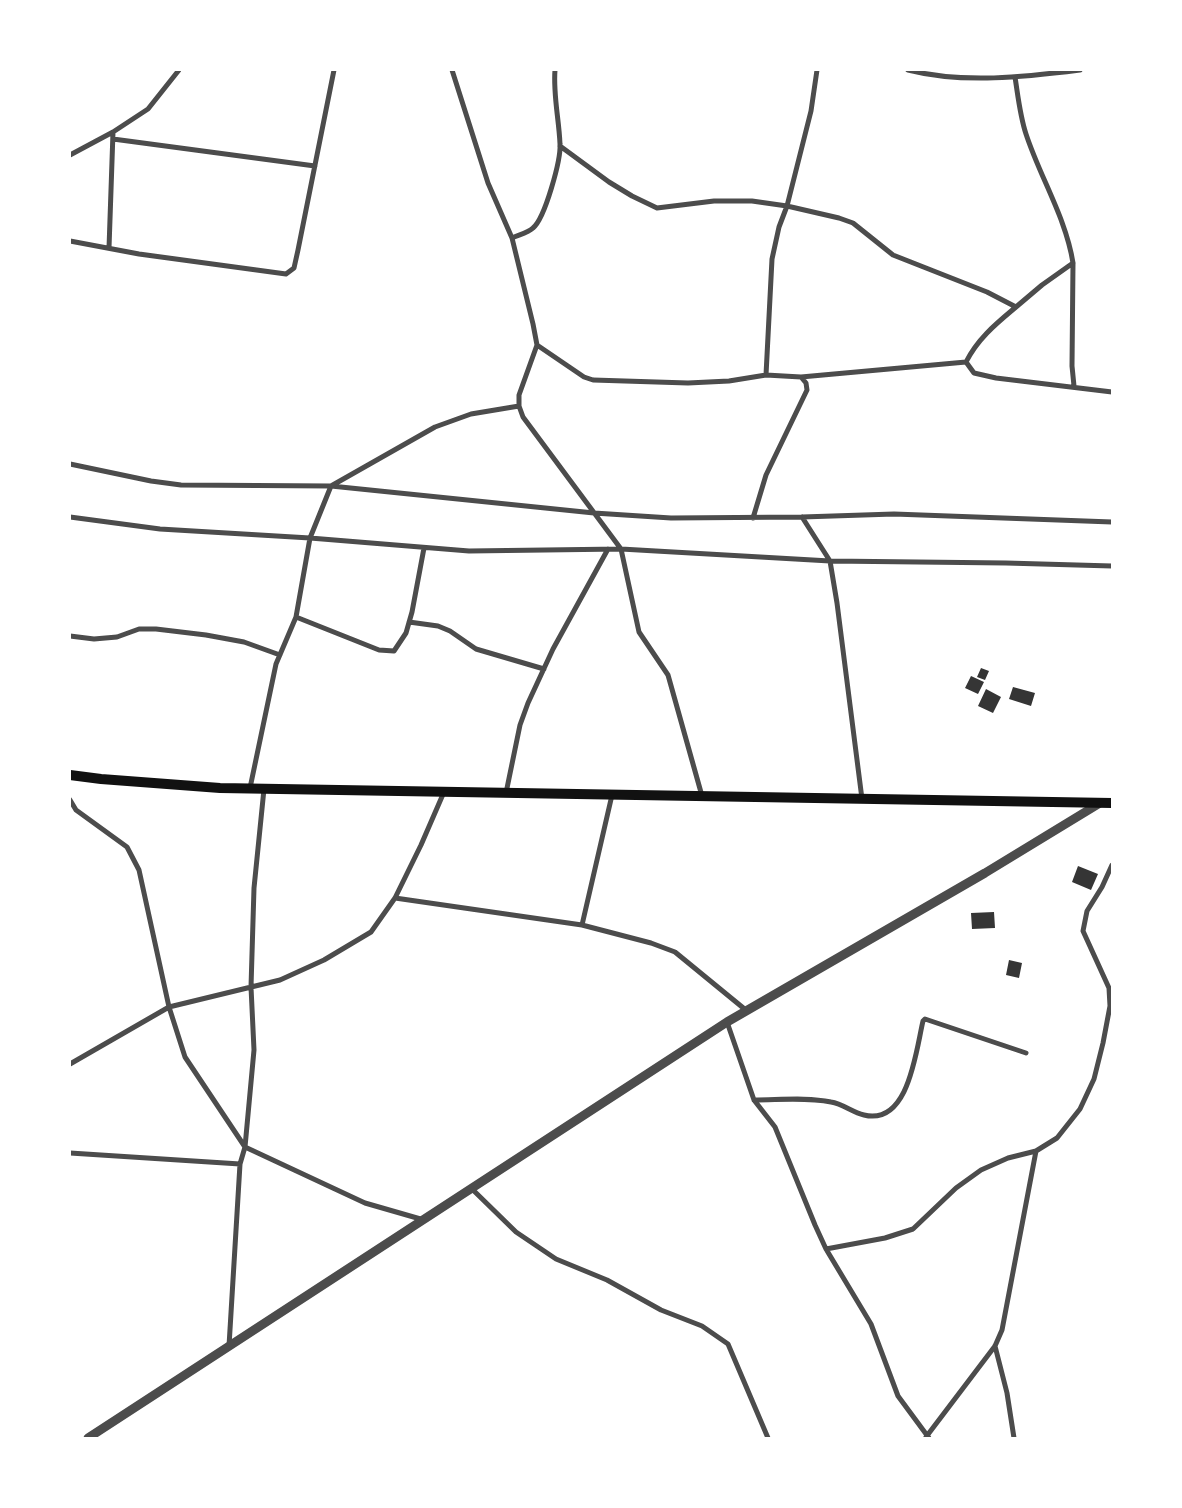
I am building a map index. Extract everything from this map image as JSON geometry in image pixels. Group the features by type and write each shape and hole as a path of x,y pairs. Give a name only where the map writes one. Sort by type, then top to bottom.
{"main road":[{"path":"70,775 101,779 264,789 1112,803"}],"street":[{"path":"70,155 114,132 148,109 179,70"},
{"path":"70,241 139,254 286,274 294,268 334,70"},
{"path":"452,70 488,183 512,238 537,345 520,390 520,406 523,416 620,549 639,632 668,675 702,796"},
{"path":"512,238 532,229 538,223 546,204 560,146 554,85 555,70"},
{"path":"766,375 772,259 779,226 787,206 811,111 817,70"},
{"path":"908,70 929,75 1015,78 1080,70"},
{"path":"1015,78 1026,133 1061,220 1073,263 1072,366 1074,386"},
{"path":"109,248 114,132"},
{"path":"113,139 315,166"},
{"path":"560,146 609,182 657,208 714,201 752,201 787,206 839,218 853,223 893,255 987,292 1016,306"},
{"path":"966,362 986,333 1042,285 1073,263"},
{"path":"537,345 584,377 594,380 729,381 766,375 801,377 966,362"},
{"path":"966,362 974,373 996,378 1112,392"},
{"path":"753,518 766,475 806,390 806,383 801,377"},
{"path":"250,788 276,664 296,617 310,538 331,486 435,427 471,414 520,406"},
{"path":"70,464 181,486 226,484 331,486 594,513 671,518 802,518 894,514 1112,522"},
{"path":"70,517 160,529 310,538 470,551 620,549 830,561 1112,566"},
{"path":"802,518 830,561 862,799"},
{"path":"296,617 378,650 394,651 406,633 424,548"},
{"path":"506,793 520,725 528,703 544,668 608,550"},
{"path":"409,622 438,626 450,631 476,649 544,668"},
{"path":"70,636 94,639 117,637 139,629 156,629 244,642 280,655"},
{"path":"229,1346 240,1164 245,1146 254,1050 251,987 254,888 264,789"},
{"path":"70,1064 170,1007 280,980 324,960 371,932 395,898 444,792"},
{"path":"582,925 612,795"},
{"path":"70,800 76,810 127,848 139,870 170,1007 185,1057 245,1146 365,1202 425,1220"},
{"path":"88,1438 727,1022 985,873 1100,803"},
{"path":"826,1249 885,1238 913,1230 956,1188 981,1170 1008,1158 1036,1151 1057,1138 1080,1109 1094,1079 1103,1043 1110,988 1083,930 1087,911 1112,865"},
{"path":"395,898 582,925 652,943 675,952 747,1011"},
{"path":"754,1100 833,1102 863,1115 872,1115 889,1110 903,1096 910,1076 922,1021 925,1019 1026,1053"},
{"path":"727,1022 754,1100 775,1127 826,1249 871,1324 898,1396 927,1437 995,1346 1002,1330 1036,1151"},
{"path":"70,1153 240,1164"},
{"path":"472,1189 516,1232 556,1259 607,1280 661,1310 702,1326 728,1344 768,1438"},
{"path":"995,1346 1007,1393 1014,1438"}],"building":[{"path":"981,668 989,671 985,680 977,677"},
{"path":"971,676 984,682 978,694 965,688"},
{"path":"1013,687 1035,693 1031,706 1009,699"},
{"path":"986,689 1001,697 993,713 978,706"},
{"path":"1078,866 1098,874 1091,890 1072,882"},
{"path":"994,912 995,928 972,929 971,913"},
{"path":"1009,960 1022,963 1019,978 1006,975"}]}
